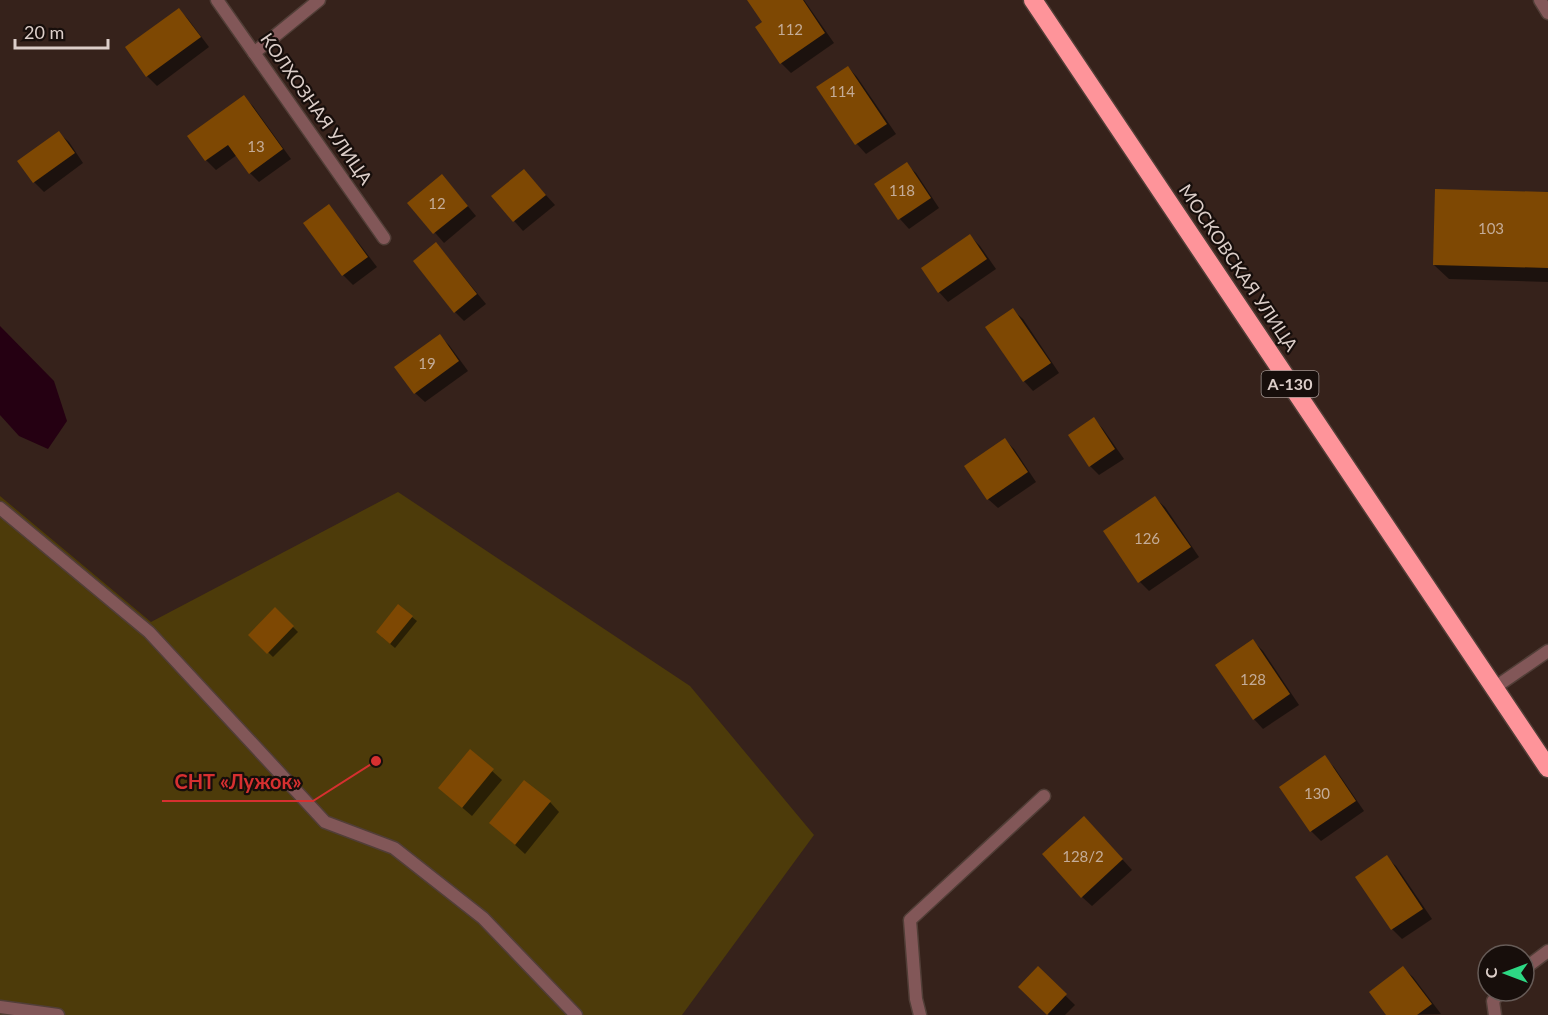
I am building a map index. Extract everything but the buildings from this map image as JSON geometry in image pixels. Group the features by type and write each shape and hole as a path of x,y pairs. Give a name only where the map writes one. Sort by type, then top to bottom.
{"highway":[{"name":"МОСКОВСКАЯ УЛИЦА","path":"1034,0 1548,768"}],"street":[{"name":"КОЛХОЗНАЯ УЛИЦА","path":"217,0 384,238"},
{"path":"255,53 319,0"},
{"path":"1540,0 1548,13"},
{"path":"0,508 149,632 325,822 394,848 483,918 576,1015"},
{"path":"1494,688 1548,651"},
{"path":"920,1015 916,999 910,920 1044,796"},
{"path":"0,1007 58,1015"}],"shaded area":[{"path":"0,326 54,381 67,421 48,449 19,436 0,415"},
{"path":"398,492 690,686 814,835 682,1015 0,1015 0,496 151,622"}],"place":[{"name":"СНТ «Лужок»","path":"376,761"}]}
